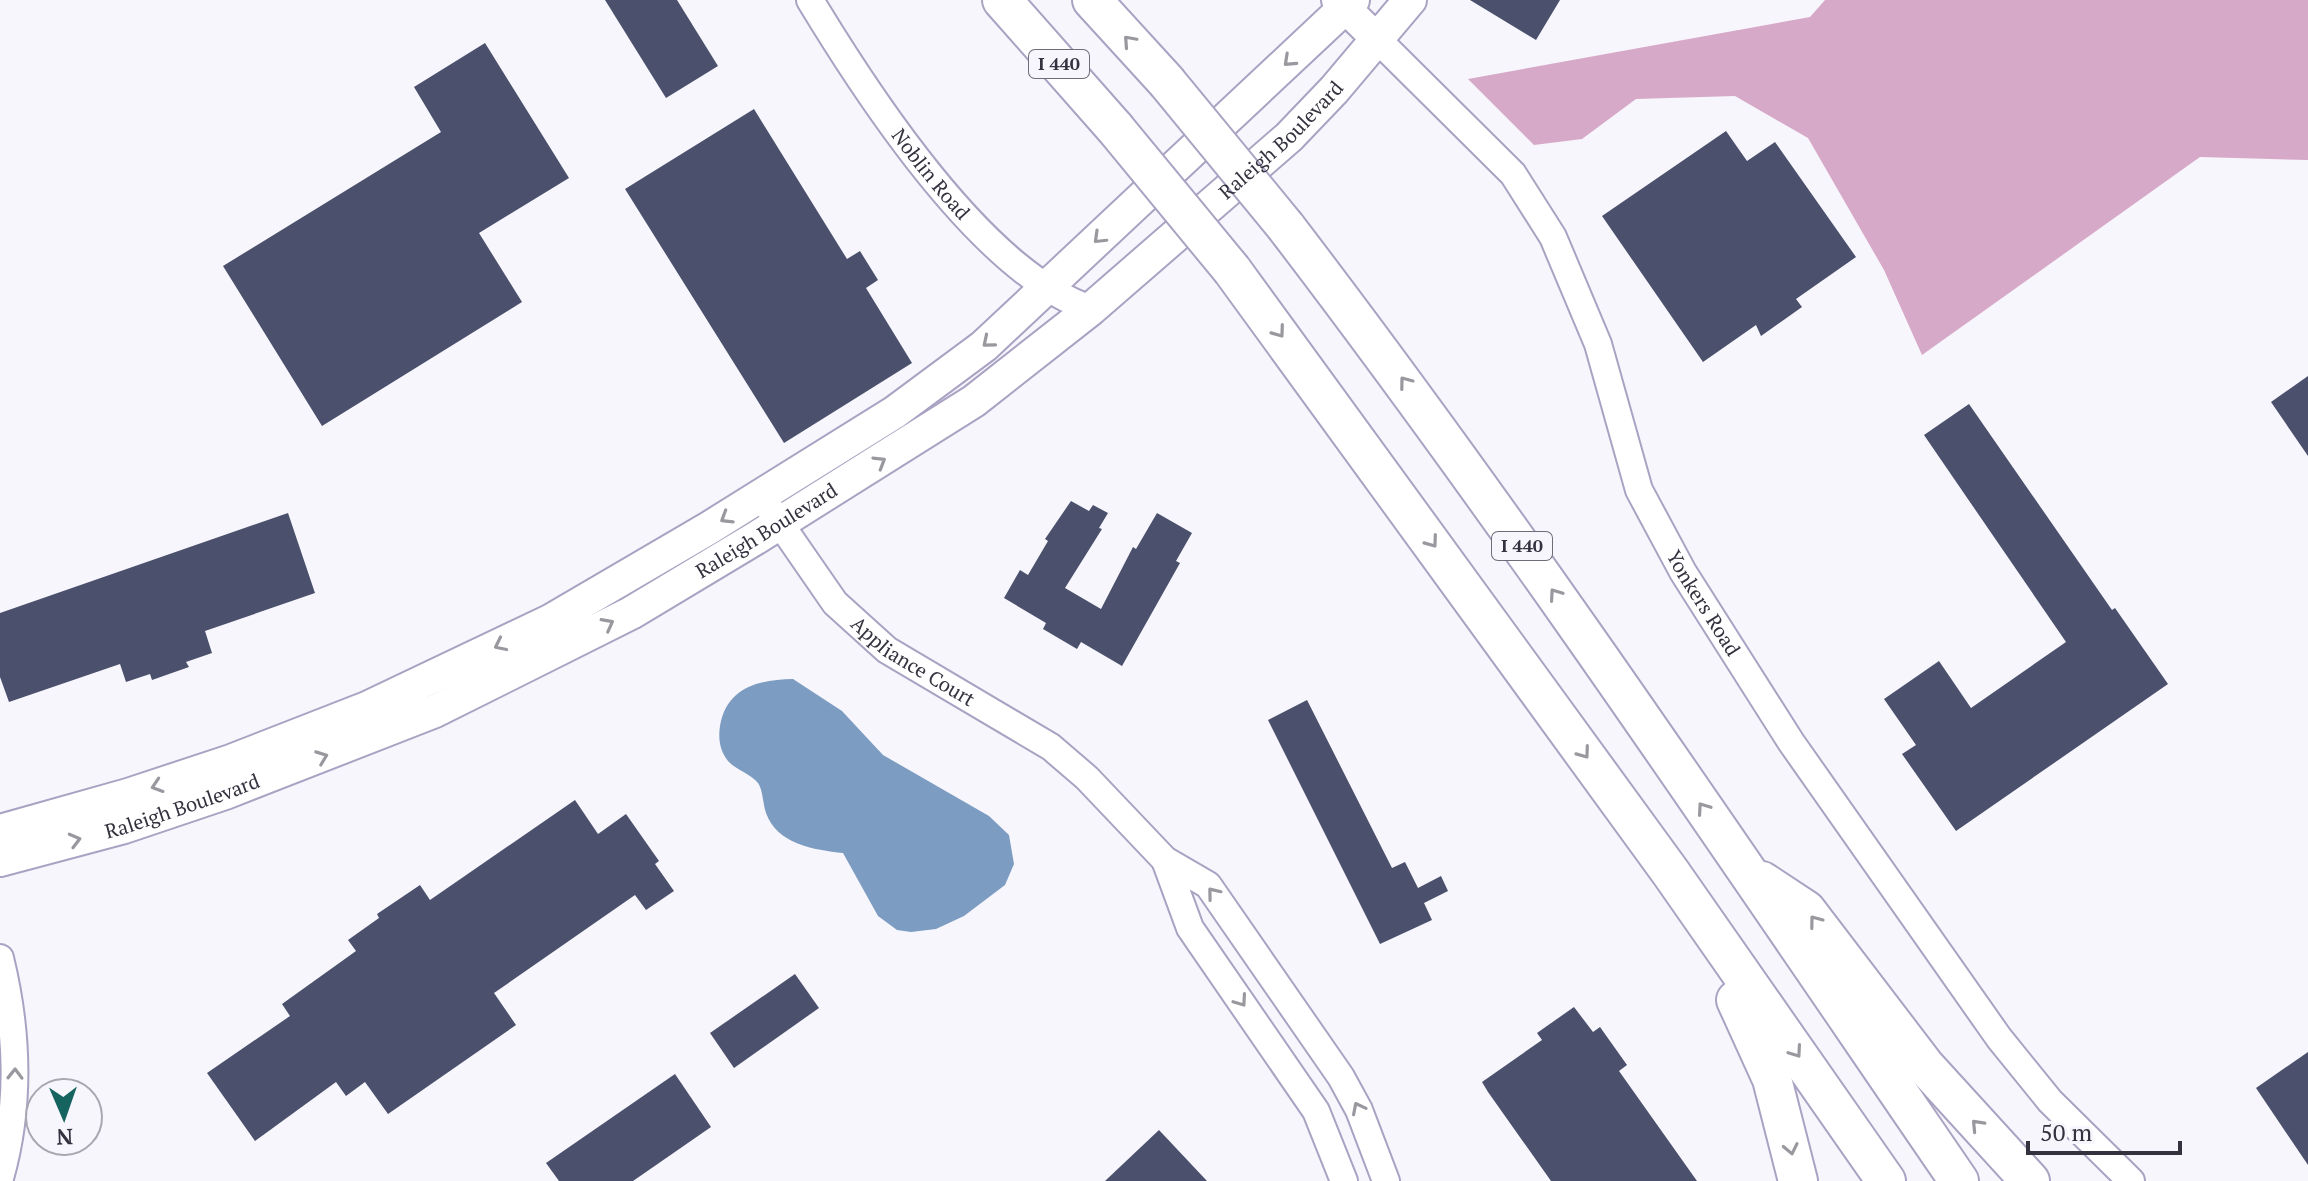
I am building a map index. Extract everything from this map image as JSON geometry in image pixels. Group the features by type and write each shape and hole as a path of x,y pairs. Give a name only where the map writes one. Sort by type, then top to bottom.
{"highway":[{"name":"I 440","path":"1002,0 1115,128 1232,270 1671,873 1886,1181"},
{"name":"I 440","path":"1092,0 1166,81 1286,227 1418,400 1959,1181"},
{"path":"1747,872 1806,910 1925,1066 2030,1181"},
{"path":"1671,873 1756,1039 1772,1079 1798,1181"}],"main road":[{"name":"Raleigh Boulevard","path":"0,860 124,827 225,793 435,711 631,613 779,524 974,401 1091,309 1289,137 1410,0"},
{"name":"Raleigh Boulevard","path":"0,831 172,781 367,708 550,621 761,496 925,391 984,346 1345,2"},
{"name":"Yonkers Road","path":"1345,2 1377,39"}],"street":[{"name":"Noblin Road","path":"810,0 877,105 935,180 1017,266 1046,289 1091,309"},
{"name":"Yonkers Road","path":"1377,39 1513,174 1553,237 1598,344 1639,490 1683,572 1791,742 1999,1038 2050,1101 2131,1181"},
{"name":"Appliance Court","path":"761,496 835,603 887,650 1051,747 1087,778 1165,860 1208,885 1321,1046 1359,1110 1386,1181"},
{"name":"Appliance Court","path":"1165,860 1190,928 1316,1111 1344,1181"},
{"path":"0,958 13,1021 16,1067 9,1140 0,1178"}],"shaded area":[{"path":"1825,0 2308,0 2308,160 2200,157 1922,355 1884,270 1808,138 1735,96 1636,99 1582,139 1534,145 1468,79 1810,17"}],"water":[{"path":"793,679 842,711 883,755 989,816 1009,835 1014,864 1005,885 964,916 936,929 897,930 878,916 843,853 798,844 779,832 766,813 758,783 725,757 719,731 729,702 737,694 756,684"}],"building":[{"path":"605,0 677,0 718,66 666,98"},
{"path":"1470,0 1560,0 1536,40"},
{"path":"485,43 569,178 479,233 522,302 322,426 223,266 441,132 414,87"},
{"path":"754,109 847,259 860,251 878,280 866,288 912,363 784,443 625,189"},
{"path":"1726,131 1747,161 1775,142 1856,257 1796,299 1802,307 1761,336 1756,325 1703,362 1602,216"},
{"path":"2308,376 2308,456 2271,402"},
{"path":"1969,404 2112,610 2115,608 2168,684 1956,831 1902,754 1916,745 1884,699 1939,661 1971,708 2066,642 1924,435"},
{"path":"1071,501 1089,511 1093,505 1108,513 1099,528 1102,529 1065,588 1101,609 1133,547 1136,549 1157,513 1192,533 1176,561 1180,563 1122,666 1081,642 1077,649 1043,629 1046,623 1004,598 1020,570 1028,575 1048,541 1045,539"},
{"path":"288,513 315,593 205,631 212,653 186,662 189,667 152,680 150,674 126,682 120,664 9,702 0,677 0,613"},
{"path":"1307,700 1392,868 1405,862 1418,888 1441,876 1448,891 1424,903 1432,920 1380,944 1268,720"},
{"path":"575,800 598,834 626,814 659,861 655,864 674,891 646,910 635,895 494,993 516,1025 388,1114 365,1082 346,1096 336,1082 255,1141 207,1073 290,1016 282,1004 356,951 348,940 379,918 377,914 420,885 430,900"},
{"path":"795,974 819,1008 734,1068 710,1033"},
{"path":"1574,1007 1593,1032 1600,1027 1627,1065 1619,1071 1697,1181 1551,1181 1488,1092 1482,1082 1542,1040 1537,1033"},
{"path":"2308,1052 2308,1165 2256,1088"},
{"path":"675,1074 711,1127 633,1181 559,1181 546,1163"},
{"path":"1159,1130 1207,1181 1105,1181"}]}
